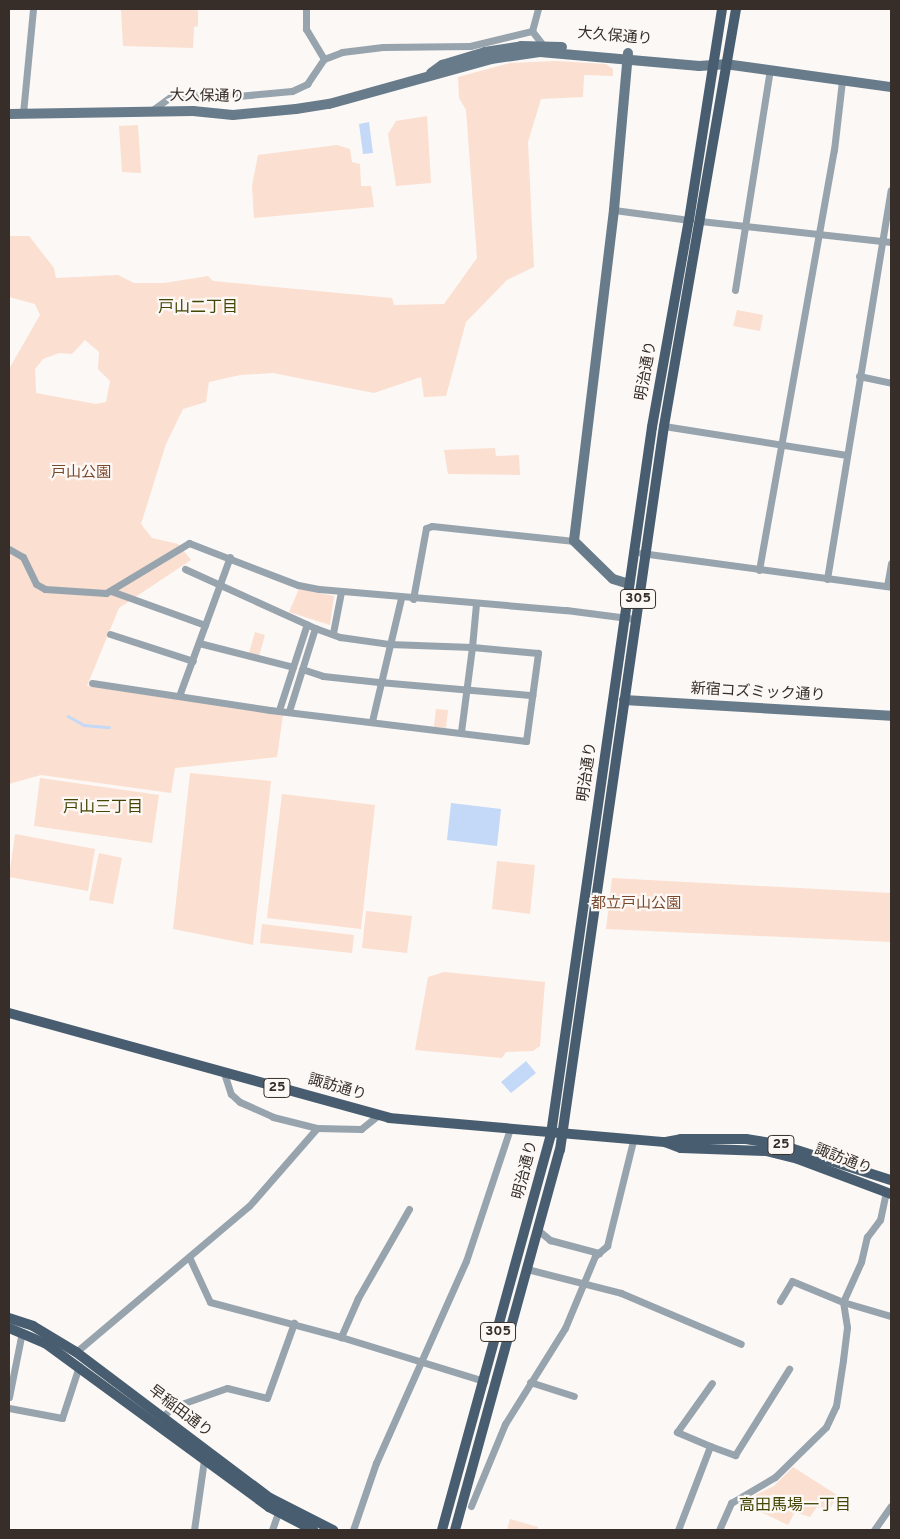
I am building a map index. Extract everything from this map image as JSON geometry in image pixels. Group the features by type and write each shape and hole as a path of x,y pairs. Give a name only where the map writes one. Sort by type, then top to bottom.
{"main road":[{"name":"明治通り","path":"442,1530 551,1134 630,618 653,421 689,220 711,64 722,9"},
{"name":"明治通り","path":"456,1530 563,1135 624,700 630,618 629,584 639,553 664,426 736,9"},
{"name":"大久保通り","path":"430,74 442,66 486,52 543,45 627,56"},
{"name":"大久保通り","path":"9,114 151,111 233,115 296,110 329,104 430,74 521,54 560,53 701,60 711,64 725,64 891,87"},
{"path":"627,56 614,210 574,541 613,579 629,584"},
{"name":"新宿コズミック通り","path":"624,700 891,716"},
{"name":"諏訪通り","path":"9,1013 378,1116 412,1122 633,1140 665,1142 681,1139 736,1139 778,1144 890,1180"},
{"name":"諏訪通り","path":"665,1142 681,1148 774,1152 887,1193"},
{"name":"25","path":"887,1193 883,1185 890,1180"},
{"name":"早稲田通り","path":"9,1318 33,1326 76,1352 270,1498 332,1530"},
{"name":"早稲田通り","path":"9,1328 22,1332 79,1366 278,1513 313,1530"}],"street":[{"path":"23,113 33,9"},
{"path":"306,9 306,29 324,59"},
{"path":"532,31 538,9"},
{"path":"151,111 173,95 238,96 292,92 307,84 324,59 362,48 470,46 532,31"},
{"path":"532,31 543,45"},
{"path":"736,290 770,70"},
{"path":"759,570 780,445 820,234 842,81"},
{"path":"827,579 891,190"},
{"path":"614,210 689,220"},
{"path":"700,221 891,242"},
{"path":"859,376 891,382"},
{"path":"664,426 846,455"},
{"path":"413,599 426,528 436,526 574,541"},
{"path":"9,549 23,557 36,584 45,589 98,594 111,591 190,543 298,585 341,592 401,598 566,610 630,618"},
{"path":"639,553 889,586 891,563"},
{"path":"180,696 230,557"},
{"path":"92,683 279,710 526,741 538,653 472,647 388,644 333,633 315,628 185,569"},
{"path":"111,591 205,626"},
{"path":"333,633 341,592"},
{"path":"372,721 379,682 401,598"},
{"path":"461,732 476,604"},
{"path":"279,710 306,624"},
{"path":"289,711 315,628"},
{"path":"110,634 193,661"},
{"path":"199,642 293,667"},
{"path":"302,669 379,682 532,695"},
{"path":"224,1073 229,1092 240,1102 273,1117 317,1128 361,1130 378,1116"},
{"path":"76,1352 190,1259 249,1206 317,1128"},
{"path":"353,1530 376,1463 466,1261 510,1129"},
{"path":"471,1506 505,1424 565,1328 584,1281 599,1253 607,1246 633,1140"},
{"path":"719,1530 731,1503 775,1477 826,1427 836,1406 843,1360 847,1327 842,1302 861,1262 867,1237 883,1213 887,1193"},
{"path":"341,1337 358,1298 409,1209"},
{"path":"538,1230 550,1240 599,1253"},
{"path":"190,1259 210,1302 341,1337 420,1363 484,1380"},
{"path":"527,1269 584,1281 621,1293 741,1344"},
{"path":"780,1302 792,1281 842,1302 891,1316"},
{"path":"162,1418 173,1406 227,1388 266,1398 294,1324"},
{"path":"9,1397 22,1332"},
{"path":"9,1418 10,1409 62,1418 79,1366"},
{"path":"712,1382 677,1432 735,1456 789,1369"},
{"path":"530,1382 574,1396"},
{"path":"678,1530 710,1446"},
{"path":"194,1530 204,1460"},
{"path":"874,1530 891,1506"},
{"path":"272,1530 278,1513"}],"green space":[{"path":"121,9 195,9 198,11 198,26 194,27 193,48 123,46"},
{"name":"戸山公園","path":"556,61 606,64 613,69 613,76 584,75 583,97 541,99 528,142 534,267 507,280 466,322 446,396 424,397 421,377 374,393 273,373 240,375 209,382 206,402 183,409 166,444 141,524 152,538 178,544 191,560 119,608 87,686 283,715 277,757 175,768 171,793 41,775 9,784 9,369 40,315 35,304 9,297 9,236 29,236 54,268 56,278 118,275 134,283 164,283 208,276 213,281 392,298 394,305 444,304 477,258 466,110 459,98 458,77 510,63","holes":["85,340 99,352 98,369 110,381 106,402 96,404 36,393 35,369 43,359 59,353 72,354"]},
{"path":"427,116 431,183 396,186 388,134 396,121"},
{"path":"138,125 141,173 122,172 119,126"},
{"path":"337,145 350,149 352,162 360,164 361,186 371,186 374,207 254,218 252,186 258,155"},
{"path":"737,310 763,315 760,331 733,326"},
{"path":"495,448 496,456 519,455 520,475 448,474 444,450"},
{"path":"299,589 334,596 330,625 289,612"},
{"path":"255,632 265,635 259,656 249,653"},
{"path":"436,709 448,710 446,728 434,727"},
{"path":"190,773 271,781 253,945 173,929"},
{"path":"40,778 159,795 152,843 34,826"},
{"path":"282,794 375,805 361,929 267,918"},
{"path":"15,834 95,849 88,891 9,877"},
{"path":"99,853 122,858 113,904 89,900"},
{"path":"497,861 535,865 530,914 492,909"},
{"name":"都立戸山公園","path":"612,878 891,893 891,942 606,929"},
{"path":"366,911 412,916 407,953 362,948"},
{"path":"262,924 354,935 352,953 260,943"},
{"path":"444,972 545,982 540,1046 533,1051 506,1052 502,1058 415,1050 428,977"},
{"path":"793,1467 837,1495 828,1513 817,1507 810,1517 795,1512 788,1525 740,1502 774,1486"},
{"path":"510,1519 538,1527 537,1530 507,1530"}],"water":[{"path":"369,122 373,153 363,154 359,124"},
{"path":"451,803 501,809 497,846 447,840"},
{"path":"526,1061 536,1073 511,1093 501,1082"}],"waterway":[{"path":"68,716 84,725 109,727"}],"district":[{"name":"戸山二丁目","path":"198,308"},
{"name":"戸山三丁目","path":"103,808"},
{"name":"高田馬場一丁目","path":"795,1506"}]}
